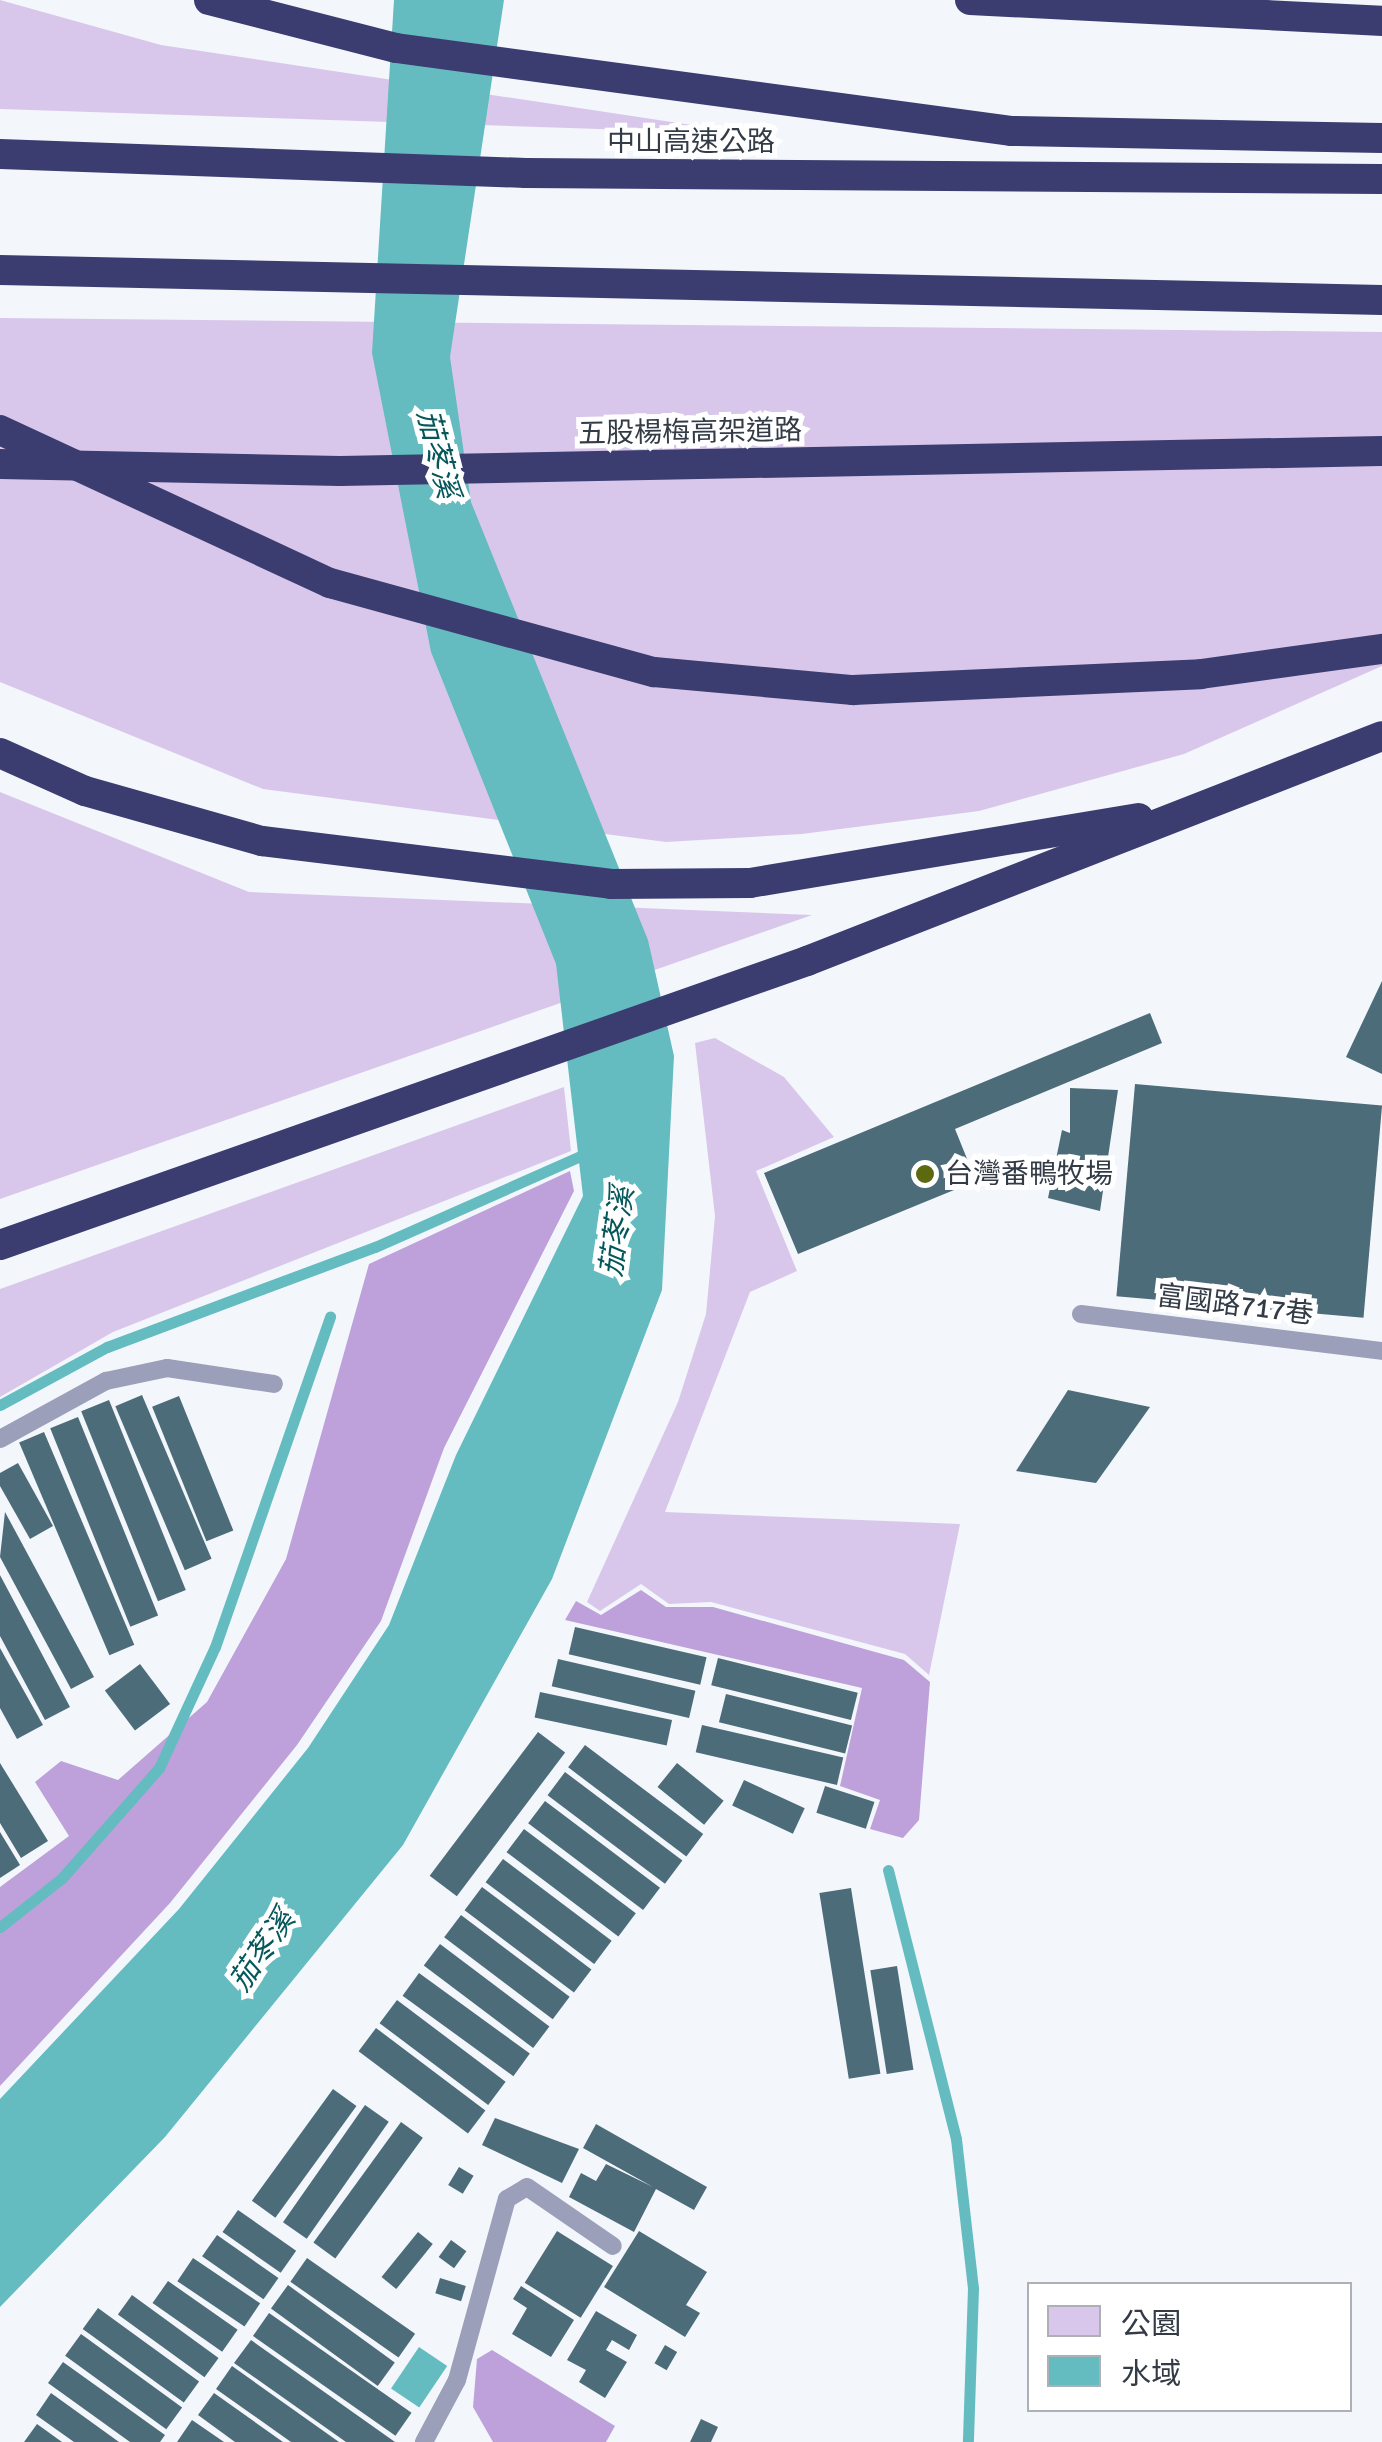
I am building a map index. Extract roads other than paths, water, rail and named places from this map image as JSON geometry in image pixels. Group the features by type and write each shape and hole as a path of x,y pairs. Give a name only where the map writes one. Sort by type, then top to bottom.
{"highway":[{"path":"209,0 396,48 1012,131 1382,138"},
{"path":"970,0 1382,21"},
{"name":"中山高速公路","path":"0,154 526,173 1382,180"},
{"path":"0,270 1382,300"},
{"path":"0,430 330,583 654,672 853,690 1201,674 1382,649"},
{"name":"五股楊梅高架道路","path":"0,464 340,471 1382,452"},
{"path":"0,1245 442,1085 807,961 1232,798 1382,736"},
{"path":"0,753 85,790 262,840 465,869 611,884 750,883 1232,798"}],"lane":[{"name":"富國路717巷","path":"1081,1314 1382,1351"},
{"path":"0,1439 106,1381 152,1372 274,1384"},
{"path":"424,2442 458,2380 507,2199 527,2188 613,2246"}],"water":[{"name":"茄苳溪","path":"394,0 504,0 450,357 471,502 648,940 674,1056 662,1290 552,1579 403,1845 165,2137 0,2307 0,2099 179,1909 308,1748 389,1625 456,1455 583,1196 556,964 431,652 372,353"},
{"path":"419,2347 447,2366 419,2407 391,2388"}],"waterway":[{"path":"0,1405 107,1347 375,1247 580,1156"},
{"path":"0,1927 62,1878 159,1768 215,1647 330,1316"},
{"path":"888,1870 956,2139 973,2288 968,2442"}],"place":[{"name":"台灣番鴨牧場","path":"925,1174"}]}
